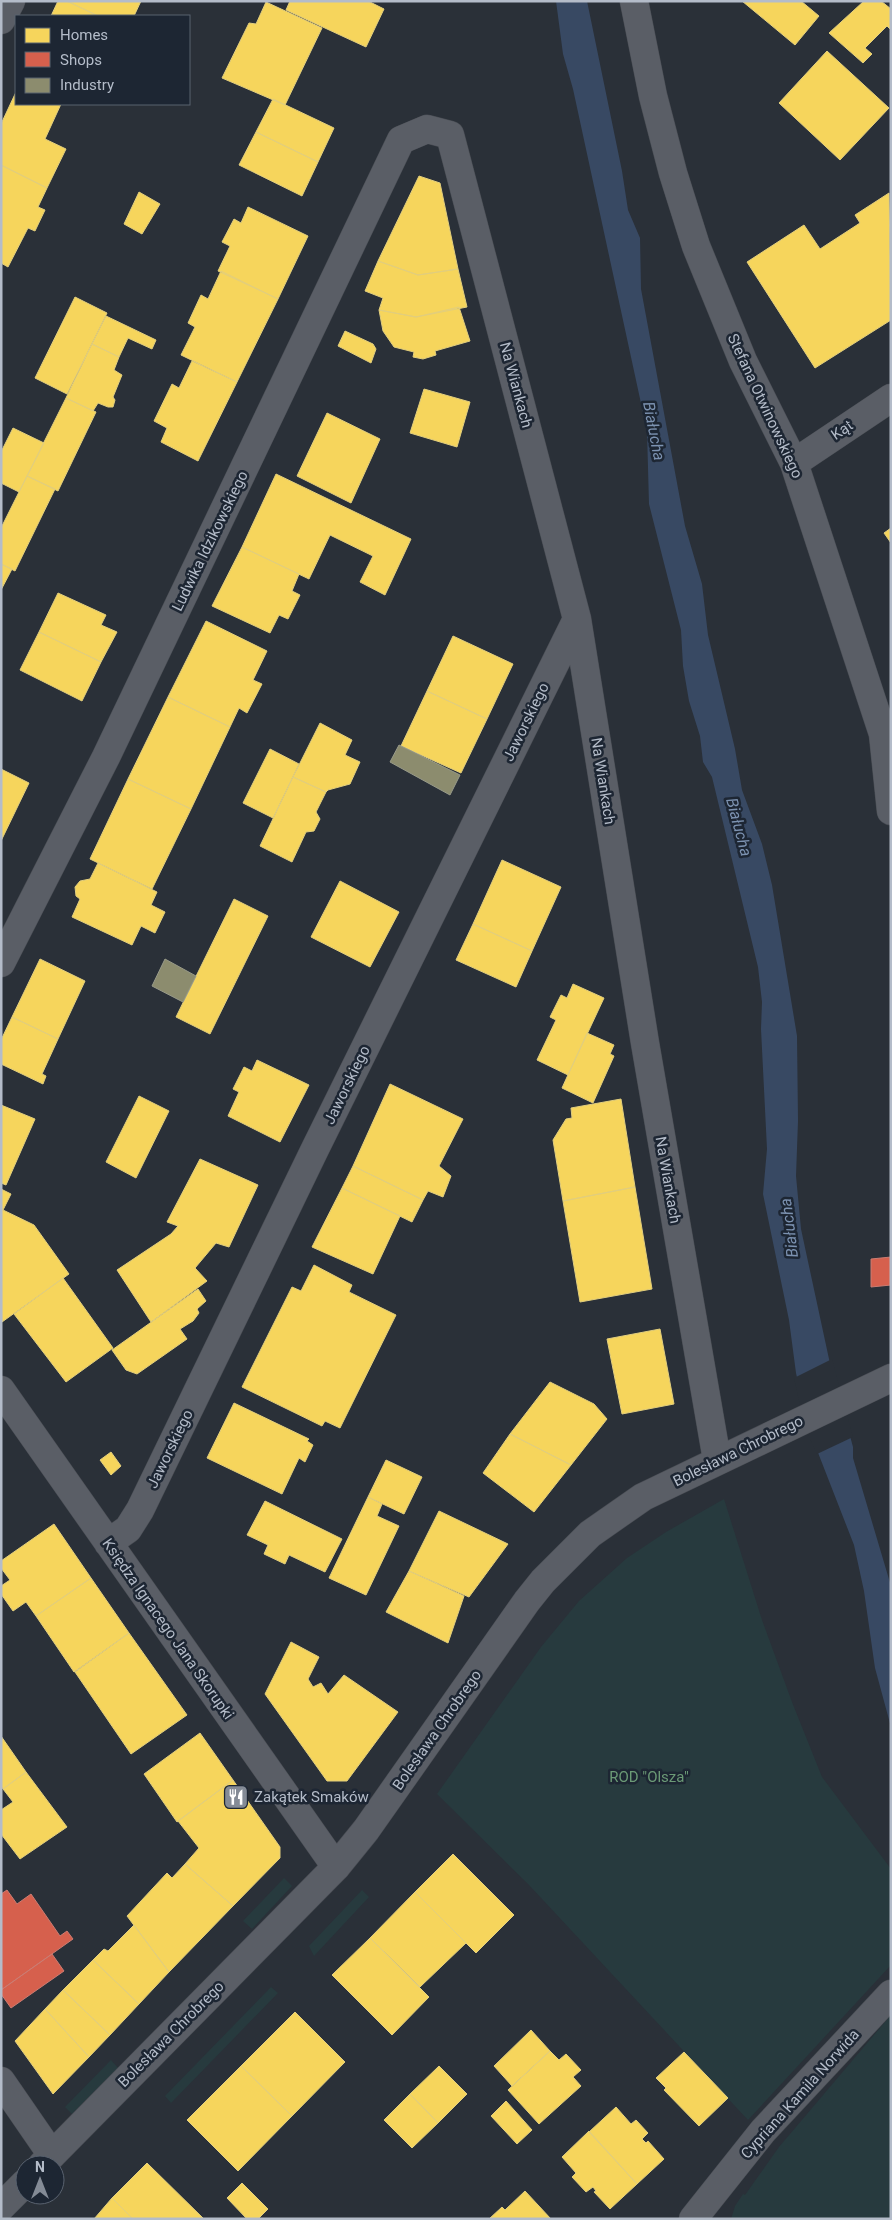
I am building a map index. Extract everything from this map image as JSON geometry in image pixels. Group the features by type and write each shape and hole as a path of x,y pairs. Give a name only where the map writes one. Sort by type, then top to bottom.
{"street":[{"path":"1,20 11,1"},
{"name":"Stefana Otwinowskiego","path":"634,1 653,96 673,173 696,246 743,361 794,463 883,734 891,811"},
{"name":"Na Wiankach","path":"426,129 450,135 577,619 645,1043 717,1460"},
{"name":"Ludwika Idzikowskiego","path":"1,964 106,757 402,140 426,129"},
{"name":"Kąt","path":"794,463 891,398"},
{"name":"Jaworskiego","path":"108,1543 128,1528 140,1510 577,619"},
{"name":"Bolesława Chrobrego","path":"52,2155 336,1867 362,1836 543,1580 590,1534 642,1497 891,1378"},
{"name":"Księdza Ignacego Jana Skorupki","path":"1,1390 336,1867"},
{"name":"Cypriana Kamila Norwida","path":"693,2219 763,2131 891,1994"},
{"path":"1,2081 44,2155"},
{"path":"1,2207 15,2193"}],"green space":[{"name":"ROD \"Olsza\"","path":"724,1499 762,1620 822,1777 891,1869 891,1965 748,2120 529,1885 437,1794 541,1647 579,1601 627,1558 666,1532"},
{"path":"284,1878 292,1886 252,1929 243,1921"},
{"path":"362,1890 369,1897 314,1956 309,1946"},
{"path":"271,1987 278,1993 171,2103 165,2096"},
{"path":"891,2015 891,2219 731,2219 735,2206 743,2194 745,2195 779,2147"},
{"path":"111,2060 118,2068 72,2114 65,2107"}],"water":[{"name":"Białucha","path":"556,1 587,1 622,171 628,210 640,238 641,289 685,526 702,584 708,635 735,749 742,790 762,844 772,885 797,1036 798,1121 796,1176 801,1229 829,1359 853,1447 853,1458 891,1586 891,1727 875,1668 864,1591 854,1545 808,1427 796,1373 789,1320 763,1194 767,1149 761,1029 762,1002 758,967 712,777 703,762 700,736 689,701 683,666 681,630 649,504 647,431 573,89 563,54"}],"pier":[{"path":"832,1359 853,1437 817,1454 805,1428 794,1378"}],"building: Homes":[{"path":"58,1 67,1 96,15 51,15"},
{"path":"67,1 141,1 134,15 96,15"},
{"path":"290,1 368,1 384,9 366,47 286,10"},
{"path":"742,1 801,1 819,16 795,45"},
{"path":"864,1 881,1 891,9 891,30 887,26 865,48 872,54 863,63 829,33"},
{"path":"266,2 322,28 285,105 222,78 249,23 256,24"},
{"path":"827,51 889,108 840,160 779,103"},
{"path":"15,94 15,105 61,105 45,139 66,149 47,188 1,165 1,124"},
{"path":"273,99 334,128 318,162 256,132"},
{"path":"256,132 318,162 302,196 239,165"},
{"path":"1,165 47,188 38,207 45,210 35,231 28,228 8,267 1,263"},
{"path":"419,176 440,183 458,269 418,275 378,261"},
{"path":"139,192 160,204 142,234 124,224"},
{"path":"889,193 891,320 815,368 747,262 804,225 820,249 860,223 855,215"},
{"path":"248,207 308,236 278,299 218,271 230,246 222,242 234,219 241,223"},
{"path":"378,261 418,275 458,269 467,307 416,317 379,310 383,298 365,291"},
{"path":"221,271 278,299 237,382 181,355 195,327 188,323 201,295 208,299"},
{"path":"75,297 107,313 67,394 35,378"},
{"path":"459,307 470,341 435,351 436,355 423,359 413,357 414,352 394,347 383,331 379,310 416,317"},
{"path":"106,316 156,340 152,349 128,338 119,357 92,344"},
{"path":"345,331 373,344 376,349 371,363 338,346"},
{"path":"92,344 119,357 114,370 122,375 113,397 115,400 113,407 98,403 93,411 66,398"},
{"path":"192,361 237,382 198,461 161,442 167,428 154,421 172,384 179,388"},
{"path":"424,389 470,402 457,447 410,433"},
{"path":"66,398 96,412 58,491 27,476"},
{"path":"327,413 380,439 351,503 297,476"},
{"path":"13,428 44,443 19,492 1,483 1,452"},
{"path":"276,474 411,539 385,595 360,582 373,556 330,535 309,579 242,547"},
{"path":"27,476 55,489 15,571 1,564 1,528"},
{"path":"891,528 891,543 884,533"},
{"path":"242,547 299,574 292,591 300,595 288,619 279,615 270,633 212,606"},
{"path":"1,564 12,569 1,590"},
{"path":"58,593 106,615 101,625 117,632 101,662 39,632"},
{"path":"206,621 267,651 253,680 262,684 247,713 239,708 230,727 168,697"},
{"path":"39,632 101,662 82,701 20,670"},
{"path":"453,636 513,664 487,719 427,691"},
{"path":"427,691 487,719 461,773 401,746"},
{"path":"168,697 230,727 191,809 128,779"},
{"path":"320,723 352,740 345,755 360,762 350,784 326,792 293,777"},
{"path":"270,749 299,764 273,818 243,803"},
{"path":"1,769 29,783 1,841"},
{"path":"293,777 326,792 316,812 320,819 314,831 306,832 292,862 260,846"},
{"path":"128,779 191,809 152,889 90,859"},
{"path":"502,860 561,887 532,951 473,924"},
{"path":"98,863 157,892 151,905 165,912 155,933 141,926 132,945 72,917 80,899 76,896 75,887 80,881 90,879"},
{"path":"340,881 399,912 370,967 311,937"},
{"path":"234,899 268,916 210,1034 176,1017"},
{"path":"473,924 532,951 516,987 456,960"},
{"path":"40,959 85,981 58,1039 12,1017"},
{"path":"573,984 604,998 568,1075 537,1060 556,1020 550,1017 561,995 567,998"},
{"path":"12,1017 58,1039 42,1074 46,1076 43,1084 1,1064 1,1040"},
{"path":"587,1033 614,1045 610,1054 614,1056 593,1103 562,1088"},
{"path":"257,1060 309,1085 280,1142 228,1116 239,1092 233,1089 244,1067 252,1071"},
{"path":"390,1084 463,1119 439,1166 451,1176 443,1197 428,1191 423,1200 353,1166"},
{"path":"139,1096 169,1111 136,1178 106,1162"},
{"path":"621,1099 635,1187 563,1201 553,1140 566,1119 572,1118 571,1108"},
{"path":"1,1105 35,1119 6,1185 1,1183"},
{"path":"200,1159 258,1185 229,1247 216,1243 195,1268 207,1281 151,1322 117,1270 171,1234 178,1226 167,1222"},
{"path":"353,1166 423,1200 412,1222 342,1188"},
{"path":"635,1187 652,1289 580,1302 563,1201"},
{"path":"342,1188 400,1216 373,1274 312,1247"},
{"path":"1,1189 11,1194 3,1210 34,1225 69,1274 2,1322"},
{"path":"314,1265 352,1285 349,1292 396,1315 340,1428 325,1421 322,1426 242,1387 292,1287 301,1291"},
{"path":"63,1278 113,1348 66,1382 14,1314"},
{"path":"198,1289 206,1301 197,1309 199,1313 193,1321 180,1329 187,1339 137,1374 126,1370 112,1350"},
{"path":"660,1329 674,1404 622,1414 607,1339"},
{"path":"550,1382 594,1404 607,1419 571,1465 510,1434"},
{"path":"234,1403 309,1439 307,1441 313,1445 305,1462 299,1458 282,1494 207,1458"},
{"path":"510,1434 571,1465 534,1512 483,1473"},
{"path":"111,1452 121,1466 111,1475 100,1460"},
{"path":"386,1460 422,1477 404,1514 368,1497"},
{"path":"368,1497 382,1504 377,1516 399,1526 366,1595 329,1578"},
{"path":"265,1501 342,1539 325,1572 289,1555 285,1564 264,1554 268,1545 247,1535"},
{"path":"439,1511 508,1544 469,1597 409,1571"},
{"path":"54,1524 91,1578 36,1616 26,1602 13,1611 1,1594 1,1586 10,1580 1,1568 1,1561"},
{"path":"409,1571 464,1596 448,1643 386,1612"},
{"path":"91,1578 129,1633 74,1672 36,1616"},
{"path":"129,1633 187,1715 131,1754 75,1672"},
{"path":"291,1642 319,1657 308,1679 313,1687 321,1683 328,1694 344,1675 398,1712 347,1781 327,1781 265,1694"},
{"path":"200,1733 233,1780 177,1822 144,1774"},
{"path":"1,1736 26,1772 3,1789 1,1786"},
{"path":"26,1772 67,1827 20,1859 1,1834 1,1810 13,1802 3,1789"},
{"path":"233,1780 280,1847 280,1858 233,1906 185,1864 199,1848 178,1821"},
{"path":"453,1854 514,1915 476,1953 415,1892"},
{"path":"185,1864 233,1906 169,1972 127,1916 167,1873 172,1878"},
{"path":"415,1892 466,1943 420,1987 370,1938"},
{"path":"134,1925 169,1972 139,2004 93,1960 104,1949 108,1951"},
{"path":"370,1938 429,1997 392,2035 332,1975"},
{"path":"93,1960 139,2004 110,2035 63,1990"},
{"path":"63,1990 110,2035 89,2057 45,2009"},
{"path":"45,2009 89,2057 53,2094 15,2041"},
{"path":"295,2012 345,2062 292,2116 241,2066"},
{"path":"531,2030 550,2051 512,2086 494,2066"},
{"path":"550,2051 559,2060 566,2054 581,2070 573,2077 581,2086 539,2124 508,2090"},
{"path":"684,2052 728,2098 699,2126 664,2090 666,2088 656,2078"},
{"path":"241,2066 292,2116 238,2171 187,2120"},
{"path":"439,2066 467,2094 438,2123 410,2094"},
{"path":"410,2094 438,2123 412,2148 384,2120"},
{"path":"506,2101 532,2130 517,2144 491,2116"},
{"path":"616,2107 631,2124 636,2120 648,2133 642,2139 646,2143 648,2141 664,2159 637,2184 589,2132"},
{"path":"589,2131 637,2184 610,2209 594,2192 596,2191 593,2187 586,2192 572,2177 576,2173 562,2157"},
{"path":"147,2163 204,2219 133,2219 112,2198"},
{"path":"242,2183 268,2209 258,2219 247,2219 227,2198"},
{"path":"525,2191 551,2219 489,2219 502,2207 505,2210"},
{"path":"112,2198 133,2219 94,2219"}],"building: Shops":[{"path":"891,1257 891,1285 871,1287 871,1259"},
{"path":"7,1890 17,1904 31,1894 60,1936 67,1931 73,1939 1,1990 1,1894"},
{"path":"52,1954 64,1971 11,2008 1,1994 1,1990"}],"building: Industry":[{"path":"399,745 460,775 450,795 390,762"},
{"path":"165,959 196,976 183,1002 152,986"}],"place":[{"name":"Zakątek Smaków","path":"236,1797"}]}
